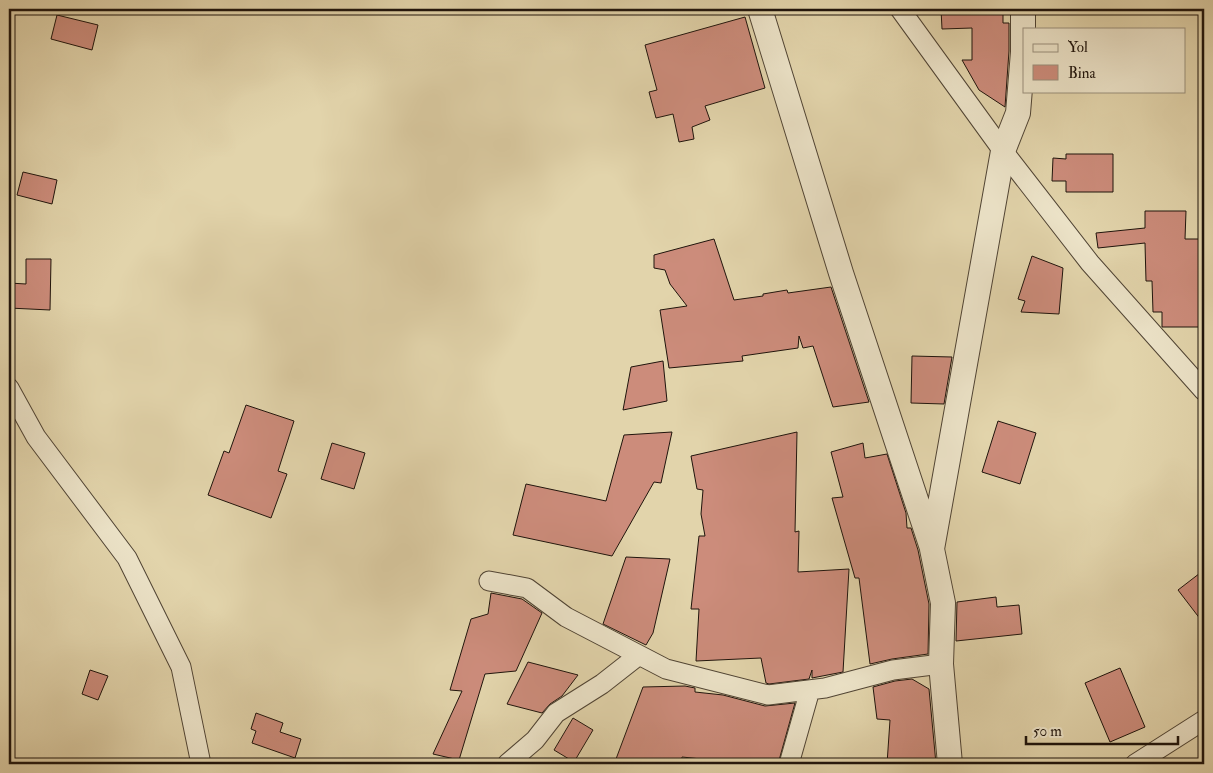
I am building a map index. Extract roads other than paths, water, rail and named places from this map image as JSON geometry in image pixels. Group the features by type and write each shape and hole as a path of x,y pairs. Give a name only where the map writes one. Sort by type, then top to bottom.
{"street":[{"path":"760,9 841,273 932,549 943,603 941,664 950,764"},
{"path":"900,9 1003,151 1090,263 1204,391"},
{"path":"932,549 1003,151 1018,113 1023,52 1023,9"},
{"path":"9,388 36,437 127,558 181,667 201,764"},
{"path":"489,581 527,588 566,617 666,669 768,695 825,688 893,670 941,664"},
{"path":"507,764 535,740 556,713 602,684 639,655"},
{"path":"789,764 810,690"},
{"path":"1135,764 1204,720"}]}
